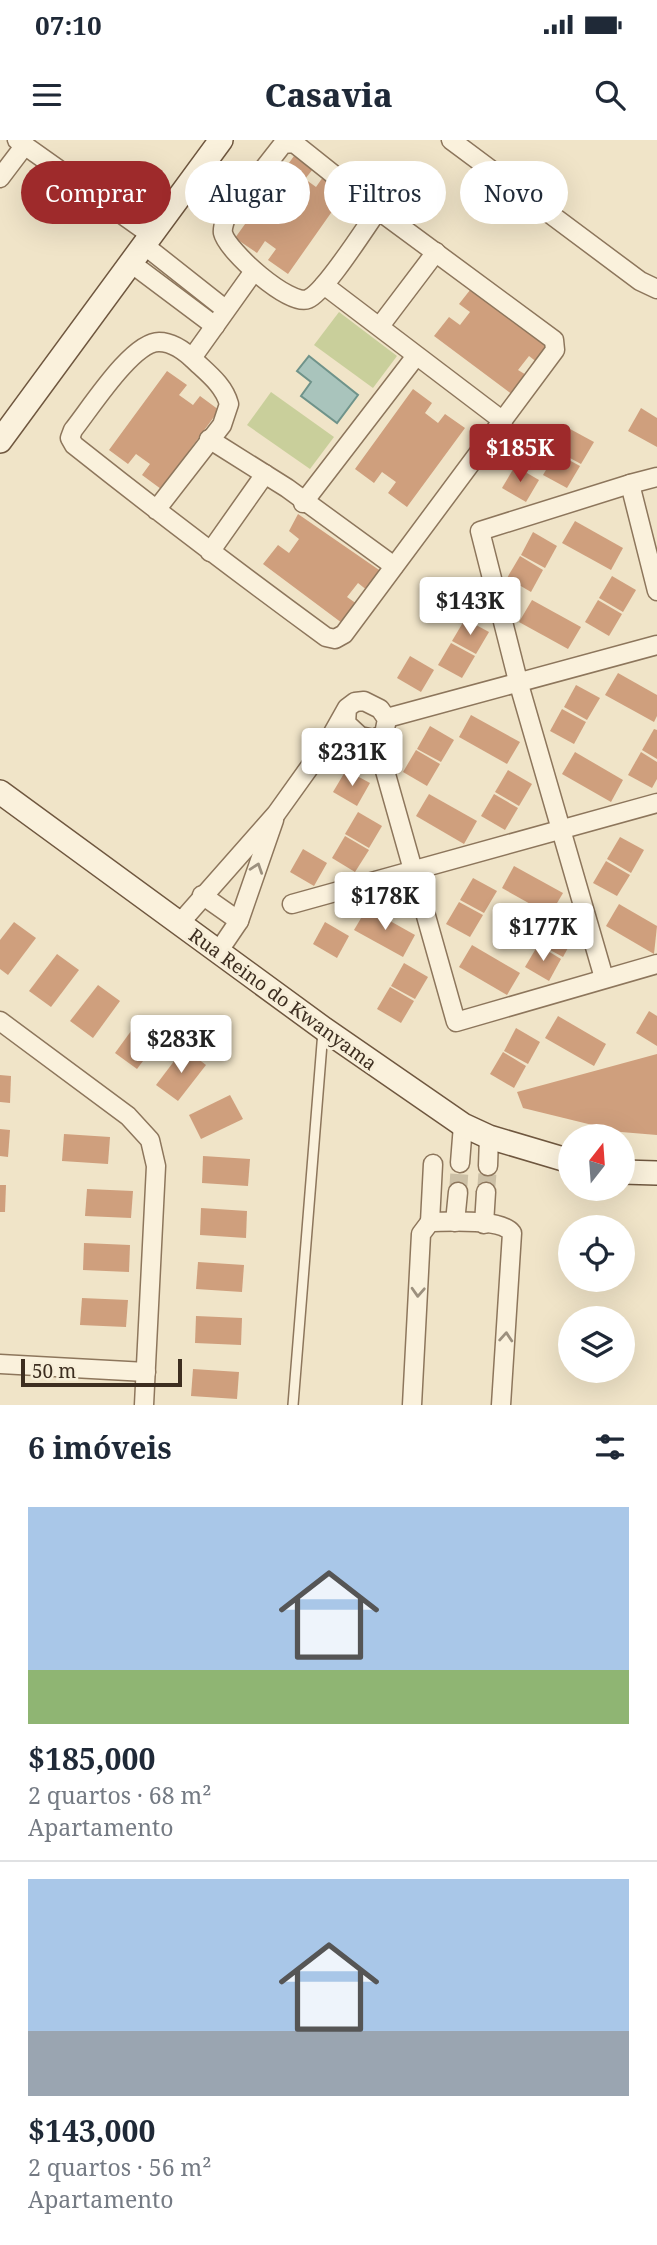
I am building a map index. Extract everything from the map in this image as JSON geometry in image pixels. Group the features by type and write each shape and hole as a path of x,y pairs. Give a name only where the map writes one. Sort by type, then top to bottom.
{"street":[{"path":"0,441 221,140"},
{"path":"451,140 640,281 657,289"},
{"path":"0,178 21,143 142,248 226,309"},
{"path":"324,167 294,143 283,144 226,217 223,232 230,246 254,271 292,299 310,299 324,285 368,224"},
{"path":"156,510 228,416 229,404 221,386 191,358 171,344 149,344 140,349 70,438 74,445 156,510 210,552 326,636 335,639 344,635 557,345 397,224"},
{"path":"142,248 215,326"},
{"path":"380,326 436,252"},
{"path":"191,358 254,271"},
{"path":"324,285 503,421"},
{"path":"303,503 416,356"},
{"path":"209,439 265,474 394,566"},
{"path":"210,552 265,474"},
{"path":"604,978 518,681 480,531 657,477"},
{"path":"630,484 657,591"},
{"path":"387,718 657,645"},
{"path":"179,924 276,814 329,740 347,708 355,702 365,701 380,709 387,718 387,729 376,739 369,740 353,731 345,718 347,708"},
{"path":"329,740 353,731"},
{"path":"376,739 456,1022 657,964"},
{"name":"Rua Reino do Kwanyama","path":"4,797 324,1029 463,1125 489,1138 558,1158"},
{"path":"292,904 563,832 657,803"},
{"path":"218,952 239,921 276,814"},
{"path":"202,895 239,921"},
{"path":"0,1021 128,1116 150,1140 156,1166 144,1405"},
{"path":"460,1163 463,1125"},
{"path":"488,1166 489,1138"},
{"path":"412,1405 421,1234 430,1222 433,1164"},
{"path":"635,1172 657,1173"},
{"path":"455,1222 458,1192"},
{"path":"484,1224 486,1192"},
{"path":"430,1222 502,1225 512,1233 501,1405"},
{"path":"0,1364 146,1372"}],"lane":[{"path":"293,1405 324,1029"}],"green space":[{"path":"339,312 397,356 373,388 314,345"},
{"path":"271,392 334,437 310,469 247,425"}],"water":[{"path":"309,356 358,395 337,423 301,396 311,382 297,371"}],"building":[{"path":"324,178 324,223 288,274 268,260 276,249 265,241 257,253 235,238 245,224 310,224 310,183 316,187"},
{"path":"474,285 553,344 538,363 529,356 518,370 528,376 513,395 434,336 449,317 460,325 470,312 459,304"},
{"path":"167,371 187,385 179,395 193,405 200,396 219,410 161,489 142,475 150,464 136,454 128,464 109,450"},
{"path":"413,389 432,403 425,413 438,423 445,414 465,428 407,507 388,493 396,482 382,472 374,483 355,469"},
{"path":"641,408 657,418 657,447 628,431"},
{"path":"570,429 594,442 581,464 557,451"},
{"path":"556,453 580,466 567,488 543,475"},
{"path":"515,466 539,480 526,502 502,488"},
{"path":"298,514 382,572 368,591 358,583 347,597 357,604 342,623 263,564 278,545 289,553 299,539 289,531"},
{"path":"575,521 623,548 611,570 562,543"},
{"path":"533,532 557,546 545,568 521,555"},
{"path":"520,556 543,570 531,592 507,578"},
{"path":"612,576 636,590 623,612 599,598"},
{"path":"452,577 476,590 464,612 440,599"},
{"path":"532,600 581,627 568,649 519,622"},
{"path":"598,600 622,614 609,636 585,622"},
{"path":"465,619 489,632 476,654 452,641"},
{"path":"451,643 475,656 462,678 438,665"},
{"path":"410,656 434,670 421,692 397,678"},
{"path":"618,673 657,695 657,716 654,722 605,695"},
{"path":"576,685 600,698 587,720 564,707"},
{"path":"562,709 586,722 574,744 550,731"},
{"path":"471,715 520,742 507,764 459,737"},
{"path":"430,726 454,740 441,762 417,749"},
{"path":"654,729 657,730 657,759 642,750"},
{"path":"416,750 440,764 427,786 403,772"},
{"path":"575,752 623,780 611,802 562,774"},
{"path":"641,752 657,762 657,779 652,788 628,775"},
{"path":"346,770 370,783 357,806 333,792"},
{"path":"508,770 532,784 519,806 495,792"},
{"path":"429,794 477,821 464,844 416,816"},
{"path":"494,794 518,808 505,830 481,816"},
{"path":"358,812 382,826 369,848 345,834"},
{"path":"345,836 369,850 355,872 332,858"},
{"path":"620,837 644,850 631,873 607,859"},
{"path":"303,849 327,863 314,886 290,872"},
{"path":"606,861 630,875 617,896 593,883"},
{"path":"514,866 563,893 550,915 502,888"},
{"path":"473,878 497,891 484,913 460,900"},
{"path":"459,902 483,915 470,937 446,924"},
{"path":"619,904 657,926 654,954 606,926"},
{"path":"367,908 415,935 403,957 354,930"},
{"path":"551,921 575,935 563,957 539,944"},
{"path":"14,922 36,938 8,975 0,969 0,940"},
{"path":"325,922 349,936 337,958 313,944"},
{"path":"472,945 520,973 507,995 459,967"},
{"path":"538,945 561,959 549,981 525,967"},
{"path":"57,954 79,970 51,1007 29,991"},
{"path":"404,963 428,977 415,999 391,986"},
{"path":"98,985 120,1001 93,1038 70,1021"},
{"path":"390,987 414,1001 401,1023 377,1009"},
{"path":"649,1011 657,1016 657,1046 636,1033"},
{"path":"142,1016 164,1033 137,1069 115,1053"},
{"path":"558,1016 606,1044 594,1066 545,1038"},
{"path":"516,1028 540,1042 528,1064 504,1051"},
{"path":"184,1048 206,1065 178,1101 156,1085"},
{"path":"503,1052 526,1066 514,1088 490,1074"},
{"path":"657,1054 657,1135 635,1133 635,1124 588,1124 523,1108 517,1092"},
{"path":"0,1075 11,1076 10,1103 0,1102"},
{"path":"230,1095 243,1119 201,1139 189,1115"},
{"path":"0,1129 10,1130 8,1157 0,1156"},
{"path":"64,1134 110,1137 108,1164 62,1161"},
{"path":"203,1156 250,1159 248,1186 202,1183"},
{"path":"0,1185 6,1185 5,1212 0,1212"},
{"path":"87,1189 133,1191 131,1218 85,1216"},
{"path":"201,1208 247,1211 246,1238 200,1235"},
{"path":"84,1243 130,1245 129,1272 83,1270"},
{"path":"198,1262 244,1265 242,1292 196,1289"},
{"path":"82,1298 128,1300 126,1327 80,1325"},
{"path":"196,1316 242,1318 241,1345 195,1343"},
{"path":"193,1369 239,1372 237,1399 191,1396"}],"tunnel":[{"path":"458,1192 460,1163"},
{"path":"486,1192 488,1166"}]}
